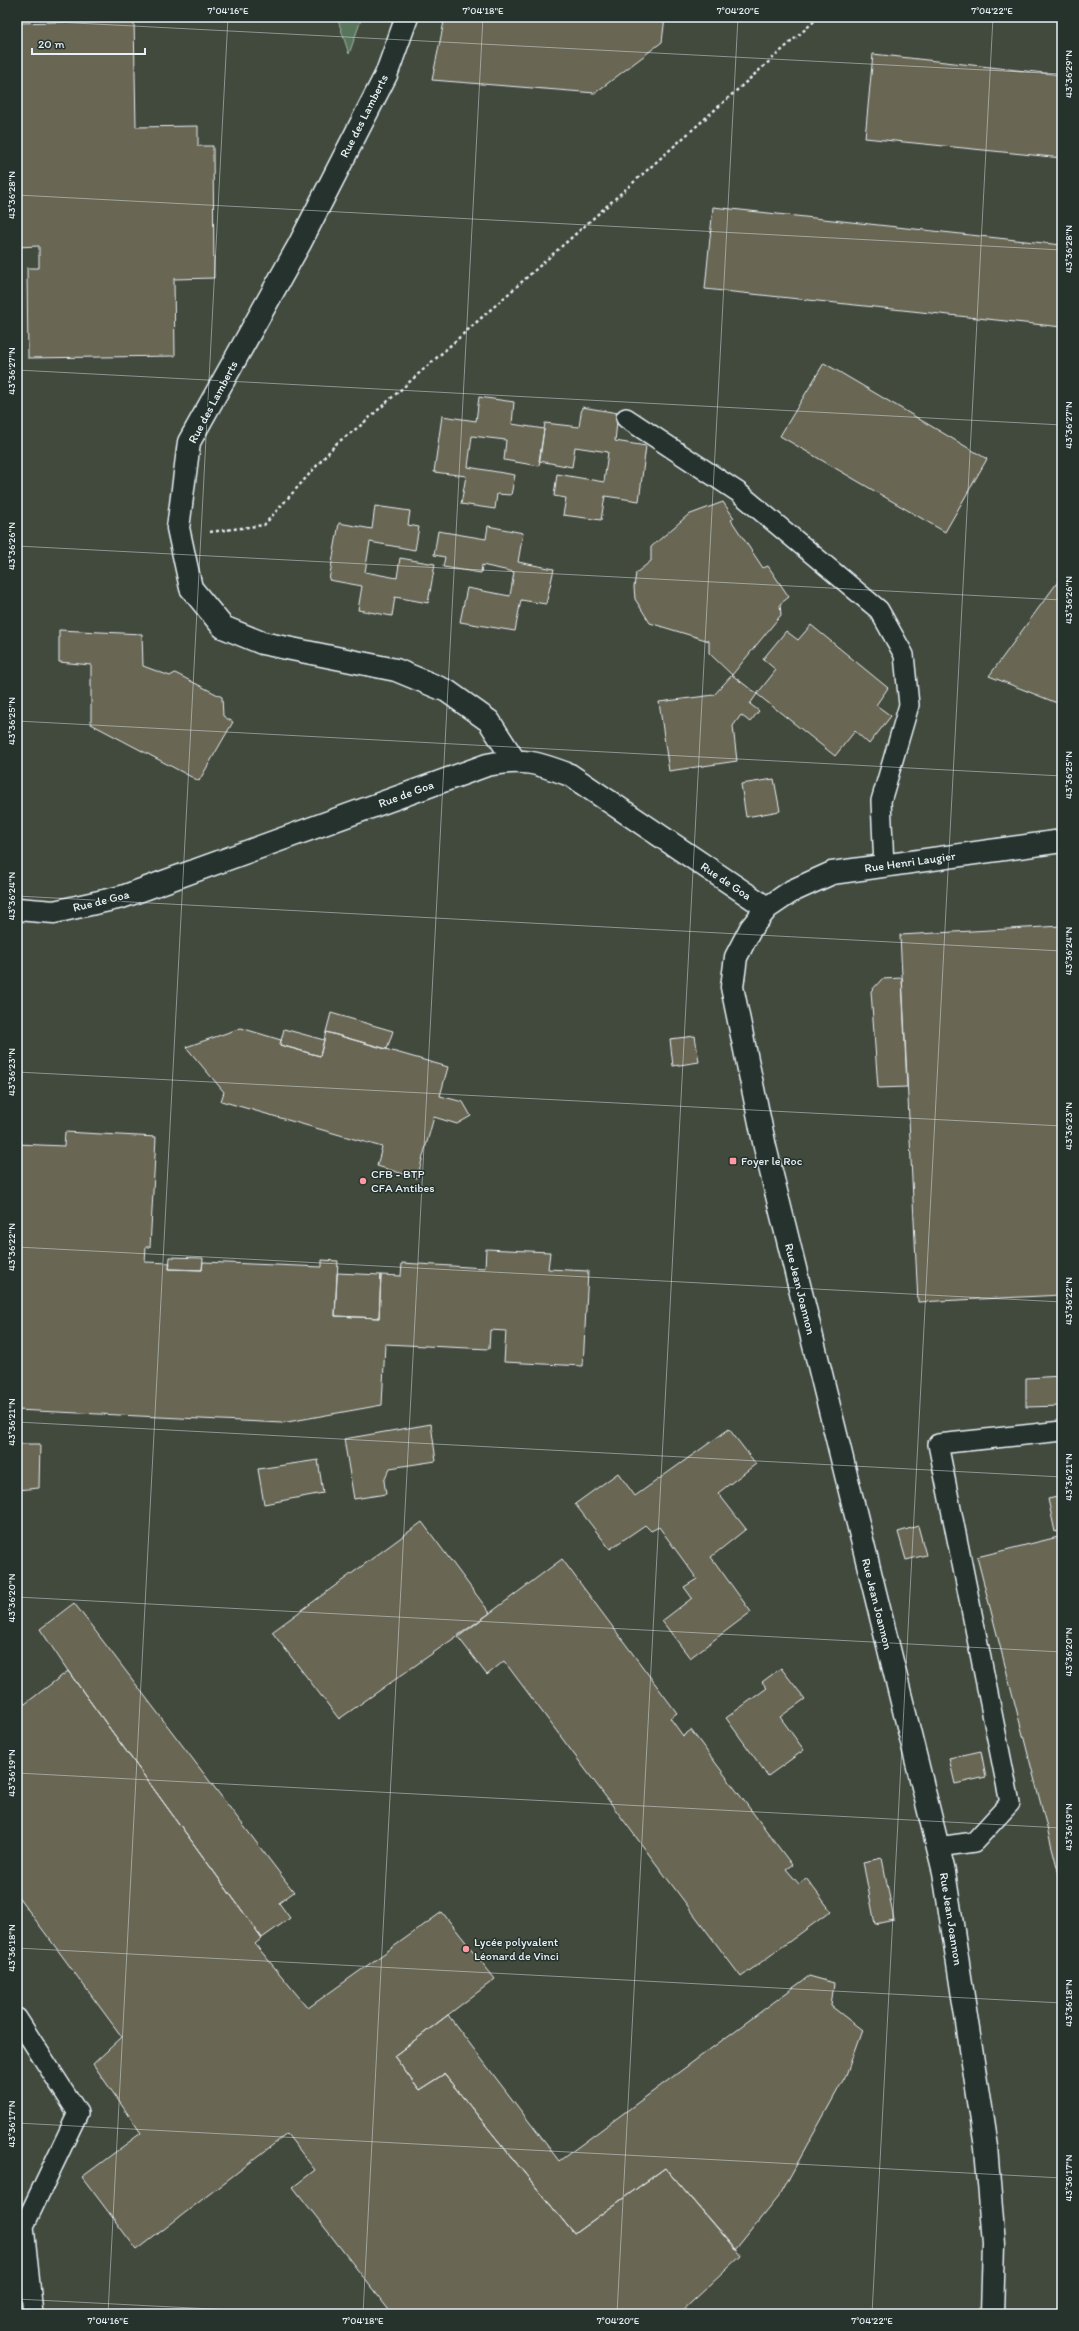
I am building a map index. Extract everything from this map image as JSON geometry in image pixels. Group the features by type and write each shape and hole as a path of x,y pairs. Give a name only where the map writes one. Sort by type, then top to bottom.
{"street":[{"name":"Rue des Lamberts","path":"407,17 379,89 299,245 189,442 178,528 191,588 223,627 262,643 396,670 446,691 489,721 514,760"},
{"name":"Rue de Goa","path":"17,909 54,912 122,897 487,765 514,760 542,764 570,775 767,908"},
{"name":"Rue Henri Laugier","path":"767,908 792,891 832,873 1062,841"},
{"name":"Rue Jean Joannon","path":"767,908 750,928 736,957 732,987 767,1154 944,1872 986,2147 994,2244 992,2314"}],"lane":[{"path":"626,418 738,492 879,610 904,655 909,705 881,800 884,866"},
{"path":"938,1847 974,1842 1010,1803 938,1444 1062,1431"},
{"path":"17,2018 78,2113 24,2226 34,2314"}],"path":[{"path":"206,533 264,525 337,443 372,416 819,17"}],"shaded area":[{"path":"17,17 1062,17 1062,2314 17,2314"}],"green space":[{"path":"337,17 362,17 349,54"}],"building":[{"path":"445,17 665,17 662,42 595,93 432,80"},
{"path":"134,20 136,127 198,126 198,146 213,146 214,278 174,279 175,356 28,358 27,268 39,268 39,246 17,247 17,23"},
{"path":"873,54 1062,75 1062,158 865,138"},
{"path":"713,207 1062,245 1062,327 705,289"},
{"path":"824,363 987,459 945,532 780,436"},
{"path":"479,397 514,402 512,424 544,429 539,466 504,460 506,440 472,436 468,467 515,475 511,495 497,494 495,509 461,504 466,476 434,472 442,416 476,421"},
{"path":"582,407 618,413 615,441 646,446 639,501 605,496 601,520 563,515 566,498 554,496 557,474 604,482 608,452 575,447 572,467 539,461 545,423 579,427"},
{"path":"723,502 734,518 731,520 763,568 768,566 789,597 780,604 781,615 732,675 709,653 709,641 650,623 635,599 634,587 636,573 651,561 651,547 688,515"},
{"path":"375,506 410,511 408,525 419,527 415,550 370,542 365,572 397,578 400,558 435,564 428,603 395,597 392,616 358,610 362,586 329,580 339,523 372,529"},
{"path":"488,526 523,533 518,562 554,569 546,604 521,600 515,631 460,622 467,588 510,596 514,572 482,565 481,573 443,567 445,557 434,555 438,531 486,539"},
{"path":"1062,576 1062,705 989,676"},
{"path":"811,625 888,688 876,705 891,716 869,744 855,731 835,756 757,694 776,670 763,659 786,631 798,640"},
{"path":"59,630 142,634 143,666 170,676 175,673 222,697 223,716 233,722 199,781 91,724 91,665 59,662"},
{"path":"732,675 757,694 750,704 759,711 750,722 741,715 733,726 737,761 669,771 659,702 714,695"},
{"path":"774,779 780,811 746,817 741,784"},
{"path":"1062,926 1062,1295 918,1302 900,935"},
{"path":"902,978 907,1087 878,1088 871,991 882,979"},
{"path":"331,1013 393,1031 387,1049 326,1032"},
{"path":"241,1028 281,1040 280,1045 320,1056 326,1032 448,1067 440,1096 463,1102 471,1116 457,1124 434,1117 417,1178 377,1166 382,1147 221,1101 224,1092 186,1047"},
{"path":"284,1029 324,1040 320,1056 280,1045"},
{"path":"695,1036 699,1062 673,1066 670,1039"},
{"path":"65,1132 156,1137 150,1247 146,1247 145,1262 170,1263 169,1269 202,1270 203,1262 322,1267 322,1260 338,1261 335,1316 379,1318 381,1275 401,1276 402,1263 485,1268 486,1249 550,1252 548,1269 588,1271 583,1366 504,1362 506,1331 490,1330 489,1349 385,1344 382,1405 282,1423 17,1410 17,1144 64,1146"},
{"path":"170,1257 203,1258 202,1270 169,1269"},
{"path":"337,1273 381,1275 379,1318 335,1316"},
{"path":"1062,1376 1062,1406 1026,1407 1026,1378"},
{"path":"431,1424 436,1461 390,1468 384,1481 386,1494 354,1499 344,1439"},
{"path":"729,1429 756,1464 718,1493 746,1529 711,1557 751,1612 690,1658 662,1621 692,1598 684,1587 697,1579 659,1527 651,1531 645,1525 610,1549 575,1504 618,1473 635,1496"},
{"path":"17,1444 40,1444 39,1488 17,1490"},
{"path":"318,1460 323,1493 264,1504 258,1469"},
{"path":"1062,1496 1062,1530 1055,1532 1048,1499"},
{"path":"422,1522 490,1613 339,1719 272,1632"},
{"path":"918,1526 926,1555 906,1560 898,1532"},
{"path":"1062,1536 1062,1886 977,1557"},
{"path":"562,1559 677,1713 670,1718 683,1736 691,1730 792,1865 786,1869 799,1884 806,1878 831,1911 741,1977 504,1661 487,1675 458,1637"},
{"path":"74,1603 294,1892 279,1903 290,1918 262,1938 68,1671 40,1629"},
{"path":"781,1668 805,1699 780,1717 804,1750 768,1776 726,1718 767,1688 762,1682"},
{"path":"68,1671 262,1938 255,1944 308,2008 442,1912 495,1979 394,2056 419,2090 444,2074 574,2234 665,2168 741,2256 679,2314 392,2314 293,2187 315,2170 287,2134 137,2250 82,2177 141,2133 93,2064 122,2037 17,1895 17,1710"},
{"path":"981,1751 986,1777 955,1784 949,1758"},
{"path":"882,1858 894,1920 875,1924 863,1862"},
{"path":"809,1976 834,1983 831,2006 862,2030 846,2075 781,2193 735,2250 665,2168 574,2234 444,2074 419,2090 394,2056 448,2015 559,2161"}],"place":[{"name":"Foyer le Roc","path":"733,1161"},
{"name":"CFB - BTP CFA Antibes","path":"363,1181"},
{"name":"Lycée polyvalent Léonard de Vinci","path":"466,1949"}]}
